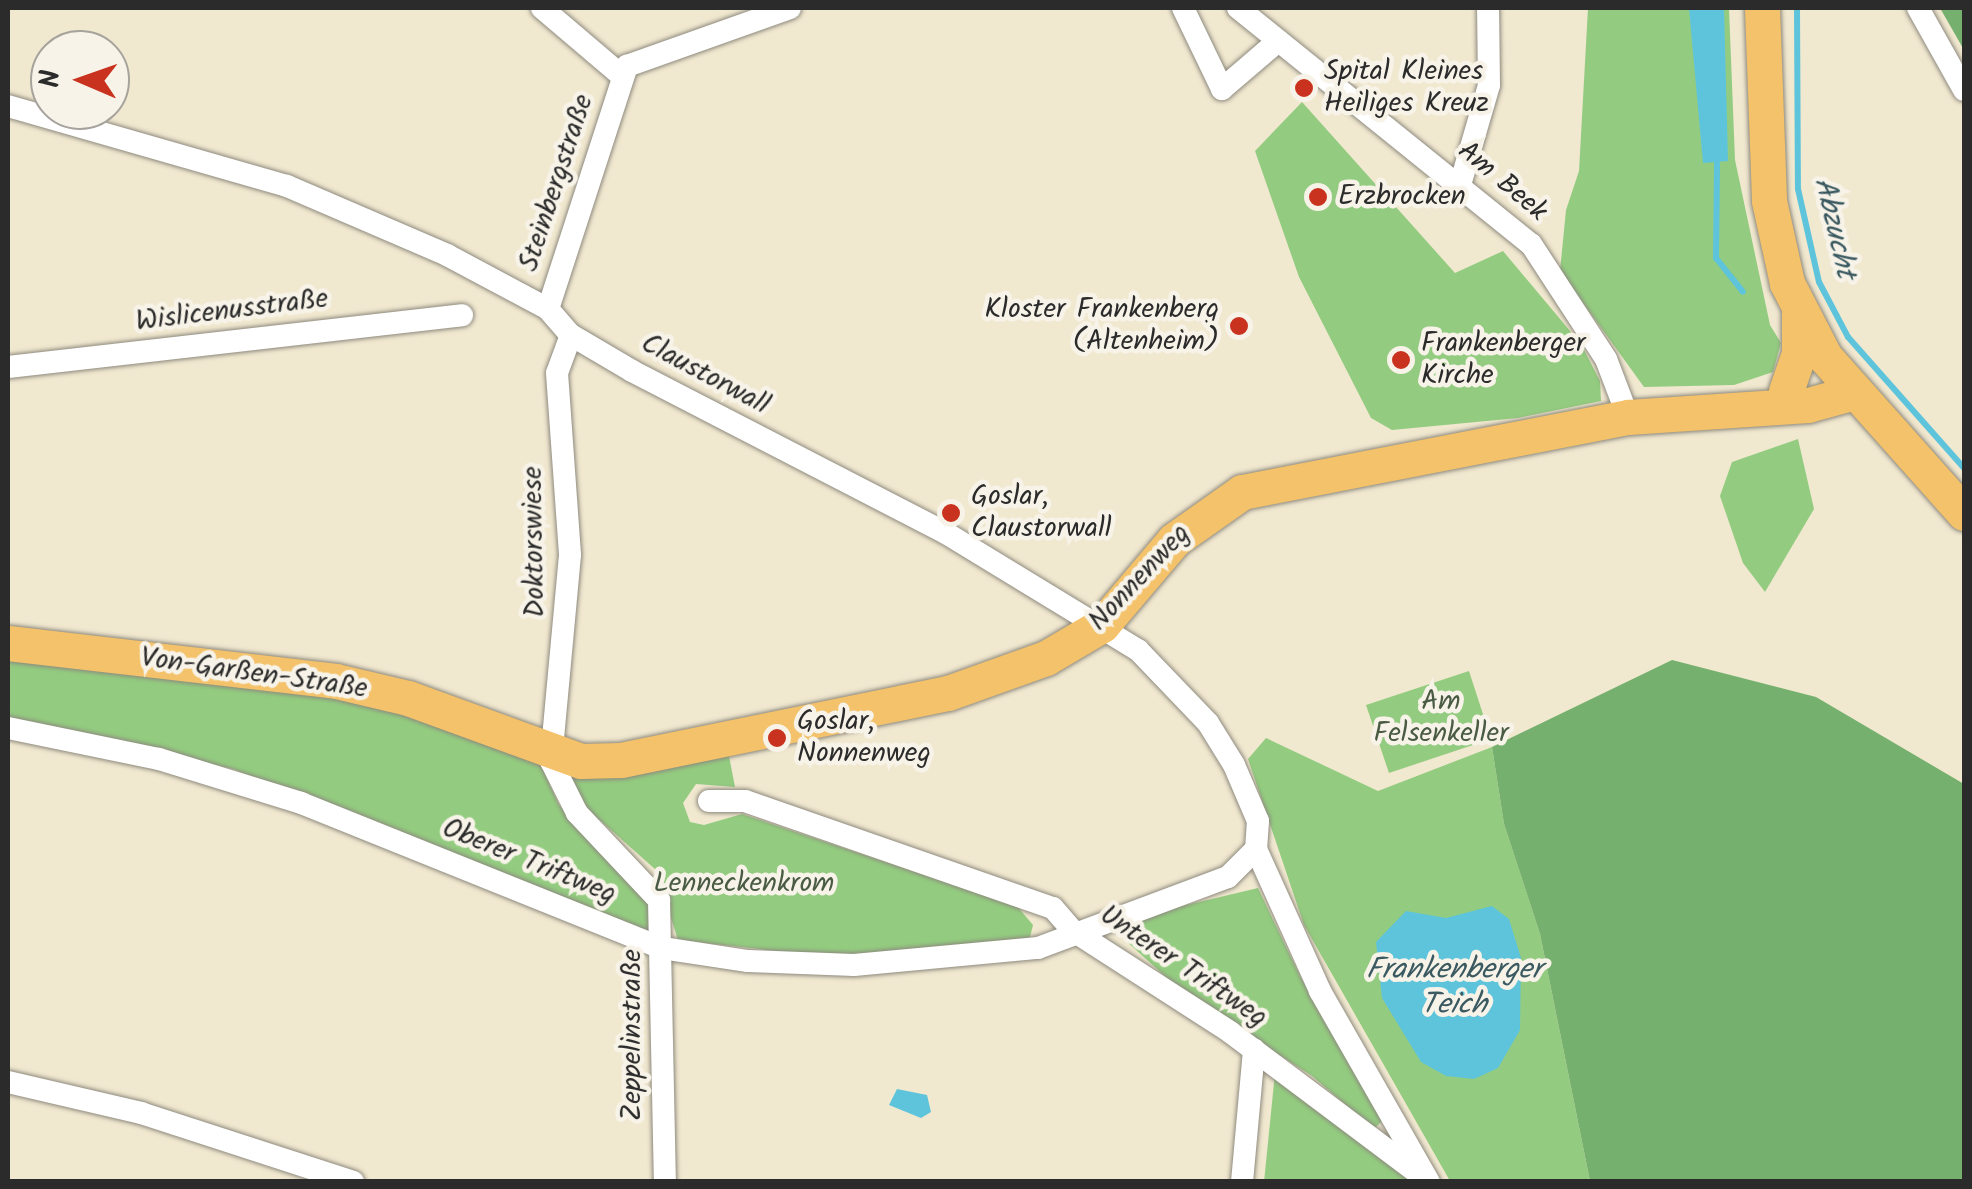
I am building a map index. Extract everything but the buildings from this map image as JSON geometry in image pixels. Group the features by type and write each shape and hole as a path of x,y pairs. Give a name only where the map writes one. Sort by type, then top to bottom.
{"main road":[{"path":"1762,8 1768,201 1799,312 1799,354 1771,399"},
{"path":"1799,312 1848,385 1964,513"},
{"name":"Nonnenweg","path":"552,750 581,761 621,760 645,752 948,693 1046,658 1102,625 1174,540 1242,492 1628,416 1771,399 1808,405 1848,385"},
{"name":"Von-Garßen-Straße","path":"8,644 336,681 408,698 552,750"}],"street":[{"path":"542,8 622,76 634,62 776,10"},
{"path":"1184,8 1222,88 1278,41"},
{"name":"Am Beek","path":"1238,8 1532,244 1606,359 1628,416"},
{"path":"1460,185 1489,85 1488,8"},
{"path":"1918,8 1964,90"},
{"name":"Steinbergstraße","path":"548,309 622,76"},
{"name":"Claustorwall","path":"8,106 288,186 447,255 548,309 571,335 946,533 1138,650 1208,723 1251,799 1256,849 1320,991 1429,1182"},
{"name":"Wislicenusstraße","path":"8,367 462,315"},
{"name":"Doktorswiese","path":"552,750 570,555 557,373 571,335"},
{"name":"Oberer Triftweg","path":"8,728 160,760 301,803 662,948 748,962 854,965 1038,948 1072,930 1228,876 1256,849"},
{"name":"Zeppelinstraße","path":"552,750 569,802 659,900 665,1182"},
{"name":"Unterer Triftweg","path":"710,801 745,801 1053,908 1072,930 1254,1050 1429,1182"},
{"path":"1242,1182 1254,1050"},
{"path":"8,1082 140,1113 353,1182"}],"green space":[{"path":"1588,8 1729,8 1735,160 1770,325 1781,343 1773,372 1734,385 1644,387 1560,271 1566,210 1579,171"},
{"path":"1940,8 1964,8 1964,50"},
{"path":"1302,102 1455,273 1503,251 1581,344 1600,381 1601,401 1518,418 1392,430 1371,418 1299,277 1255,151"},
{"path":"1798,439 1814,509 1765,592 1743,563 1720,496 1732,462"},
{"path":"8,658 334,698 429,720 539,761 559,805 654,905 648,935 233,769 8,718"},
{"path":"1672,660 1816,697 1964,784 1964,1181 1590,1181 1540,934 1504,824 1492,747"},
{"name":"Am Felsenkeller","path":"1469,671 1491,739 1389,773 1366,705"},
{"path":"1266,738 1378,791 1492,747 1504,824 1540,934 1590,1181 1450,1181 1304,925 1248,759"},
{"name":"Lenneckenkrom","path":"729,756 735,787 696,784 683,803 690,822 704,825 742,814 1017,906 1033,925 1030,937 1018,944 839,958 678,940 656,870 584,806 563,772"},
{"path":"1258,888 1300,976 1384,1119 1374,1129 1312,1076 1186,995 1126,941 1130,923 1140,916"},
{"path":"1275,1073 1415,1182 1264,1182"}],"water":[{"path":"1689,8 1724,8 1728,161 1703,163"},
{"name":"Frankenberger Teich","path":"1492,906 1509,919 1521,958 1520,1030 1498,1068 1474,1079 1446,1076 1421,1062 1382,998 1376,942 1406,911 1446,918"},
{"path":"897,1089 927,1095 931,1112 921,1118 889,1105"}],"waterway":[{"name":"Abzucht","path":"1797,8 1798,189 1819,282 1848,337 1964,468"},
{"path":"1717,163 1716,258 1743,292"}],"place":[{"name":"Spital Kleines Heiliges Kreuz","path":"1304,88"},
{"name":"Erzbrocken","path":"1318,197"},
{"name":"Kloster Frankenberg (Altenheim)","path":"1239,326"},
{"name":"Frankenberger Kirche","path":"1401,360"},
{"name":"Goslar, Claustorwall","path":"951,513"},
{"name":"Goslar, Nonnenweg","path":"777,738"}]}
